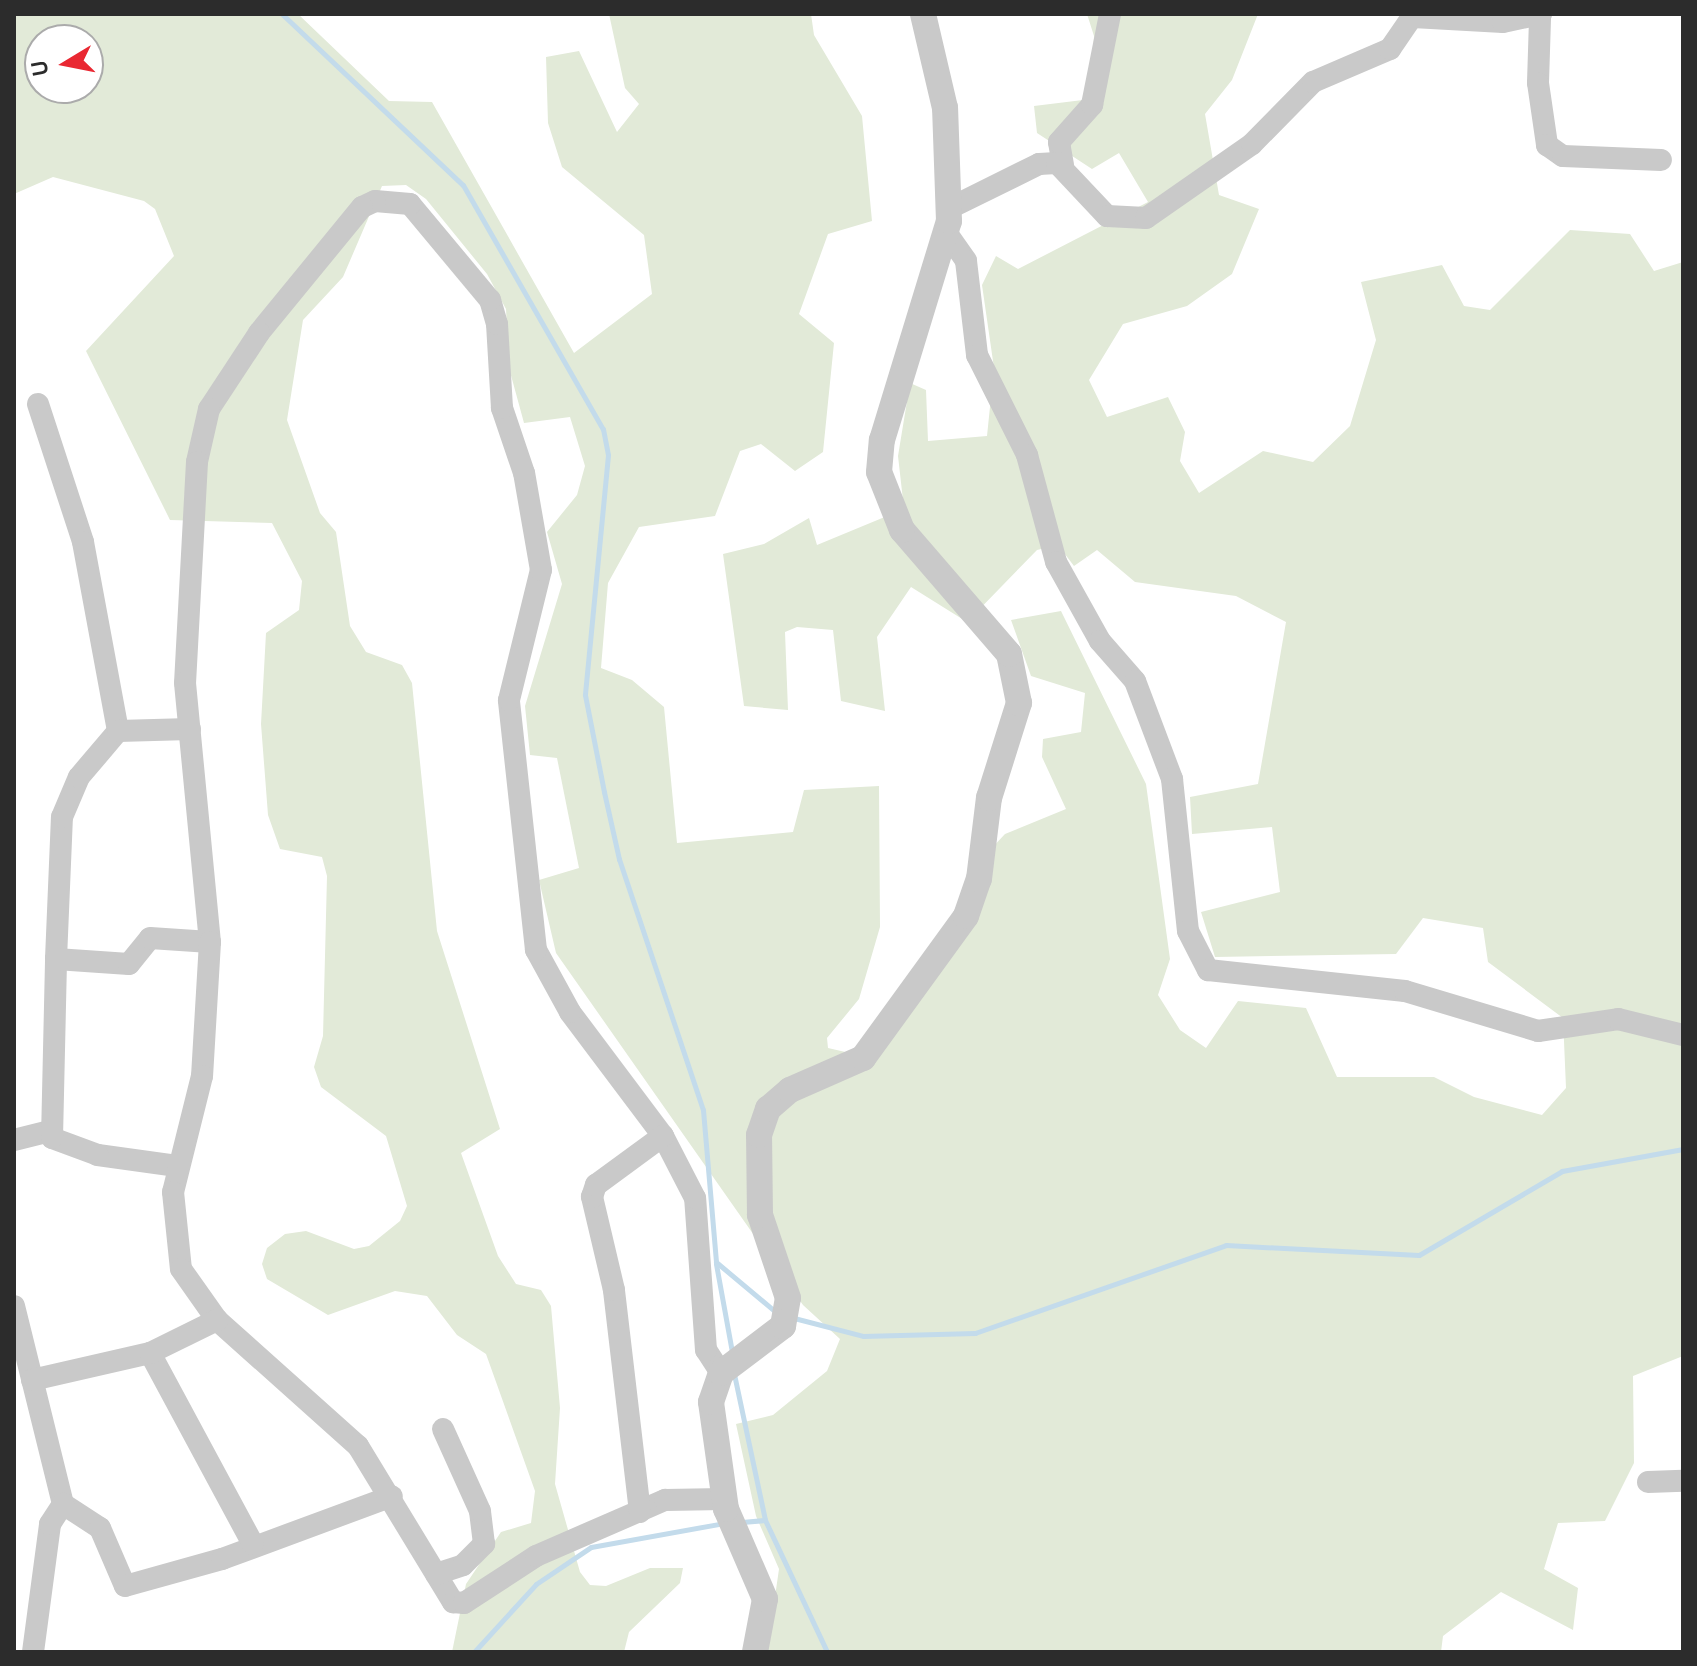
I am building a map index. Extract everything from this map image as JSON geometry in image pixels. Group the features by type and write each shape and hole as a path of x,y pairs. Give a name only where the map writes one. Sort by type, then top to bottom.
{"street":[{"path":"755,1652 765,1599 725,1504 711,1415 721,1373 783,1326 788,1298 760,1215 759,1135 768,1109 790,1090 863,1058 966,916 979,879 989,798 1019,703 1009,654 902,530 879,472 882,440 948,220 945,108 923,14"},
{"path":"1110,14 1092,105 1059,142 1063,165 1107,216 1146,218 1252,144 1313,82 1390,49 1414,16 1540,17 1538,83 1547,145 1563,156 1661,160"},
{"path":"948,220 1039,164 1063,165"},
{"path":"721,1373 706,1350 695,1198 663,1136 570,1012 536,950 509,700 541,570 524,473 502,408 497,324 478,284 410,204 395,197 362,207 259,333 209,409 197,462 185,683 210,942 202,1076 177,1166 181,1269 217,1320 358,1446 392,1496 453,1602 464,1603 536,1556 640,1512 688,1496 725,1504"},
{"path":"948,220 966,261 977,355 1027,455 1056,562 1100,641 1135,681 1172,779 1188,931 1208,970 1405,991 1538,1031 1618,1019 1683,1035"},
{"path":"38,404 83,542 118,731"},
{"path":"177,1166 60,1146 49,1131 62,817 79,777 118,731 190,729"},
{"path":"56,959 129,964 150,938 210,942"},
{"path":"14,1140 49,1131"},
{"path":"640,1512 614,1290 592,1197 596,1185 663,1136"},
{"path":"14,1306 63,1504 100,1528 126,1587 392,1496"},
{"path":"32,1380 150,1353 217,1320"},
{"path":"150,1353 203,1438 253,1544"},
{"path":"436,1574 463,1565 484,1544 480,1511 443,1429"},
{"path":"1648,1482 1683,1481"},
{"path":"33,1652 50,1524 63,1504"}],"green space":[{"path":"14,14 298,14 389,101 432,102 574,353 652,294 644,235 562,167 548,123 546,57 579,51 617,132 639,104 625,88 609,14 811,14 814,35 862,116 872,221 828,234 799,314 834,343 823,452 795,471 761,444 740,451 715,516 639,527 608,583 601,668 632,680 664,707 677,843 793,832 804,790 879,786 880,927 859,999 827,1038 828,1048 854,1054 928,977 990,850 1005,834 1066,809 1042,757 1043,739 1081,732 1085,693 1031,676 1011,620 1061,611 1146,784 1170,959 1158,995 1180,1030 1206,1048 1238,1001 1306,1008 1337,1077 1434,1077 1474,1097 1542,1115 1566,1088 1563,1018 1488,962 1483,928 1423,918 1396,954 1215,957 1201,912 1280,892 1272,827 1192,834 1190,797 1258,784 1286,622 1236,596 1135,582 1097,550 1074,566 1058,545 1037,550 967,622 911,587 877,637 885,711 841,701 833,630 797,627 785,632 788,710 744,706 723,554 764,544 809,518 817,545 904,509 898,456 910,383 926,390 928,441 987,436 994,368 982,285 996,256 1018,269 1148,202 1119,153 1092,169 1037,133 1034,106 1091,99 1094,36 1087,14 1258,14 1232,80 1205,114 1219,195 1259,209 1232,274 1187,306 1123,324 1089,380 1107,417 1168,397 1185,432 1180,461 1199,493 1263,451 1313,462 1350,426 1376,340 1361,282 1442,265 1464,306 1490,310 1570,230 1630,234 1654,271 1683,262 1683,1356 1633,1376 1634,1463 1605,1521 1558,1523 1544,1569 1578,1588 1573,1630 1501,1592 1443,1636 1441,1652 767,1652 779,1569 756,1516 736,1424 773,1415 827,1371 840,1339 803,1305 556,953 539,880 579,868 557,758 530,755 525,706 562,584 547,532 577,495 585,466 570,417 524,423 509,368 506,309 487,274 426,199 406,185 382,186 343,277 303,320 287,420 320,513 336,532 350,626 366,652 402,665 412,683 437,931 500,1129 461,1153 498,1256 516,1284 541,1290 551,1306 560,1408 555,1484 580,1572 590,1585 606,1586 650,1568 683,1568 680,1583 629,1632 624,1652 452,1652 466,1584 501,1532 531,1523 535,1491 486,1354 457,1335 427,1296 395,1291 328,1315 267,1279 262,1264 267,1248 285,1234 306,1231 354,1249 369,1246 400,1221 407,1206 386,1136 321,1087 314,1067 323,1036 327,876 322,857 280,849 268,815 261,724 266,633 299,610 302,581 272,523 170,520 86,351 174,256 155,209 144,201 53,177 14,194"}],"waterway":[{"path":"282,14 463,185 603,429 608,455 585,695 604,792 619,859 703,1110 716,1262 777,1313"},
{"path":"794,1318 863,1336 975,1333 1226,1245 1419,1255 1562,1171 1683,1149"},
{"path":"716,1264 732,1352"},
{"path":"734,1374 765,1520 827,1652"},
{"path":"742,1522 765,1520"},
{"path":"474,1652 536,1584 591,1547 724,1523"}]}
